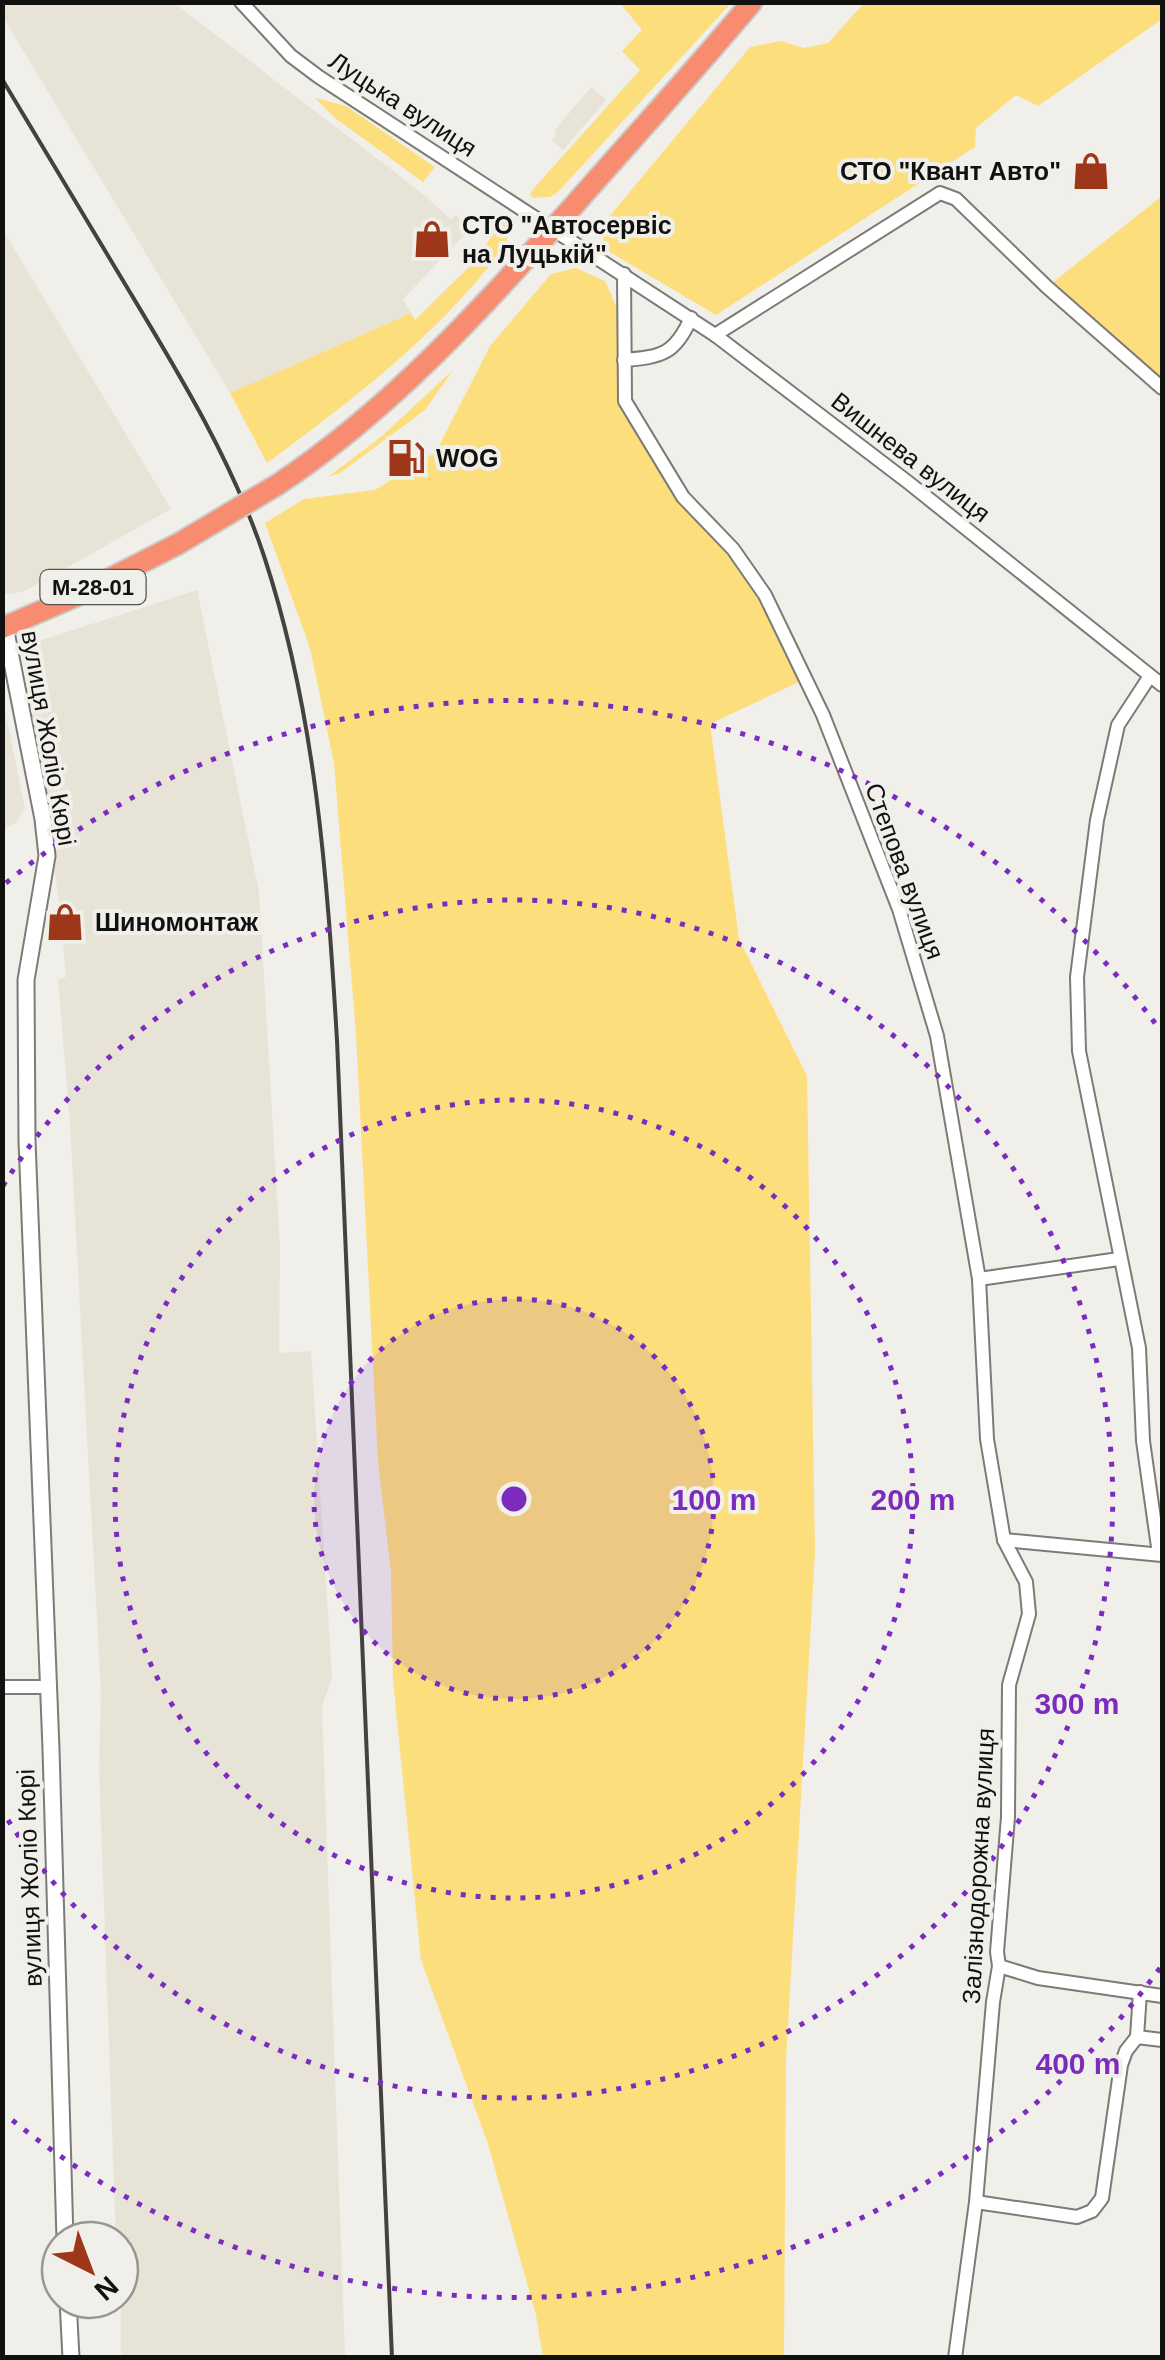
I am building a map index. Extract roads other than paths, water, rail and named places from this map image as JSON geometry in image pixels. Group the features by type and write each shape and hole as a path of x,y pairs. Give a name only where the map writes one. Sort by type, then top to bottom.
{"highway":[{"name":"М-28-01","path":"3,626 74,597 178,544 277,485 346,434 441,352 752,2"}],"street":[{"name":"Луцька вулиця","path":"242,2 291,56 319,77 624,274"},
{"path":"715,335 932,196 950,194 1047,287 1162,388"},
{"name":"Вишнева вулиця","path":"624,274 715,335 909,483 1162,686"},
{"name":"Степова вулиця","path":"624,274 625,401 682,497 733,549 765,595 822,716 899,910 937,1036 980,1279 988,1439 1004,1540"},
{"path":"624,360 651,358 666,352 681,339 691,318"},
{"name":"вулиця Жоліо Кюрі","path":"3,626 43,819 47,856 26,980 27,1141 64,2220"},
{"path":"1004,1540 1161,1554 1142,1441 1138,1348 1078,1051 1077,977 1096,820 1118,726 1150,676"},
{"path":"980,1279 1119,1259"},
{"name":"Залізнодорожна вулиця","path":"956,2358 1000,1966 997,1952 1008,1816 1008,1685 1029,1614 1026,1582 1004,1540"},
{"path":"2,1687 48,1687"},
{"path":"1000,1966 1038,1978 1162,1996"},
{"path":"976,2202 1077,2217 1092,2211 1102,2198 1121,2066 1137,2037 1140,1992"},
{"path":"1137,2037 1162,2040"},
{"path":"69,2320 72,2358"}],"railway":[{"path":"2,79 169,357 237,488 282,615 307,735 323,856 337,1040 392,2358"}],"place":[{"name":"СТО \"Квант Авто\"","path":"1091,171"},
{"name":"СТО \"Автосервіс на Луцькій\"","path":"432,239"},
{"name":"WOG","path":"406,458"},
{"name":"Шиномонтаж","path":"65,922"}]}
